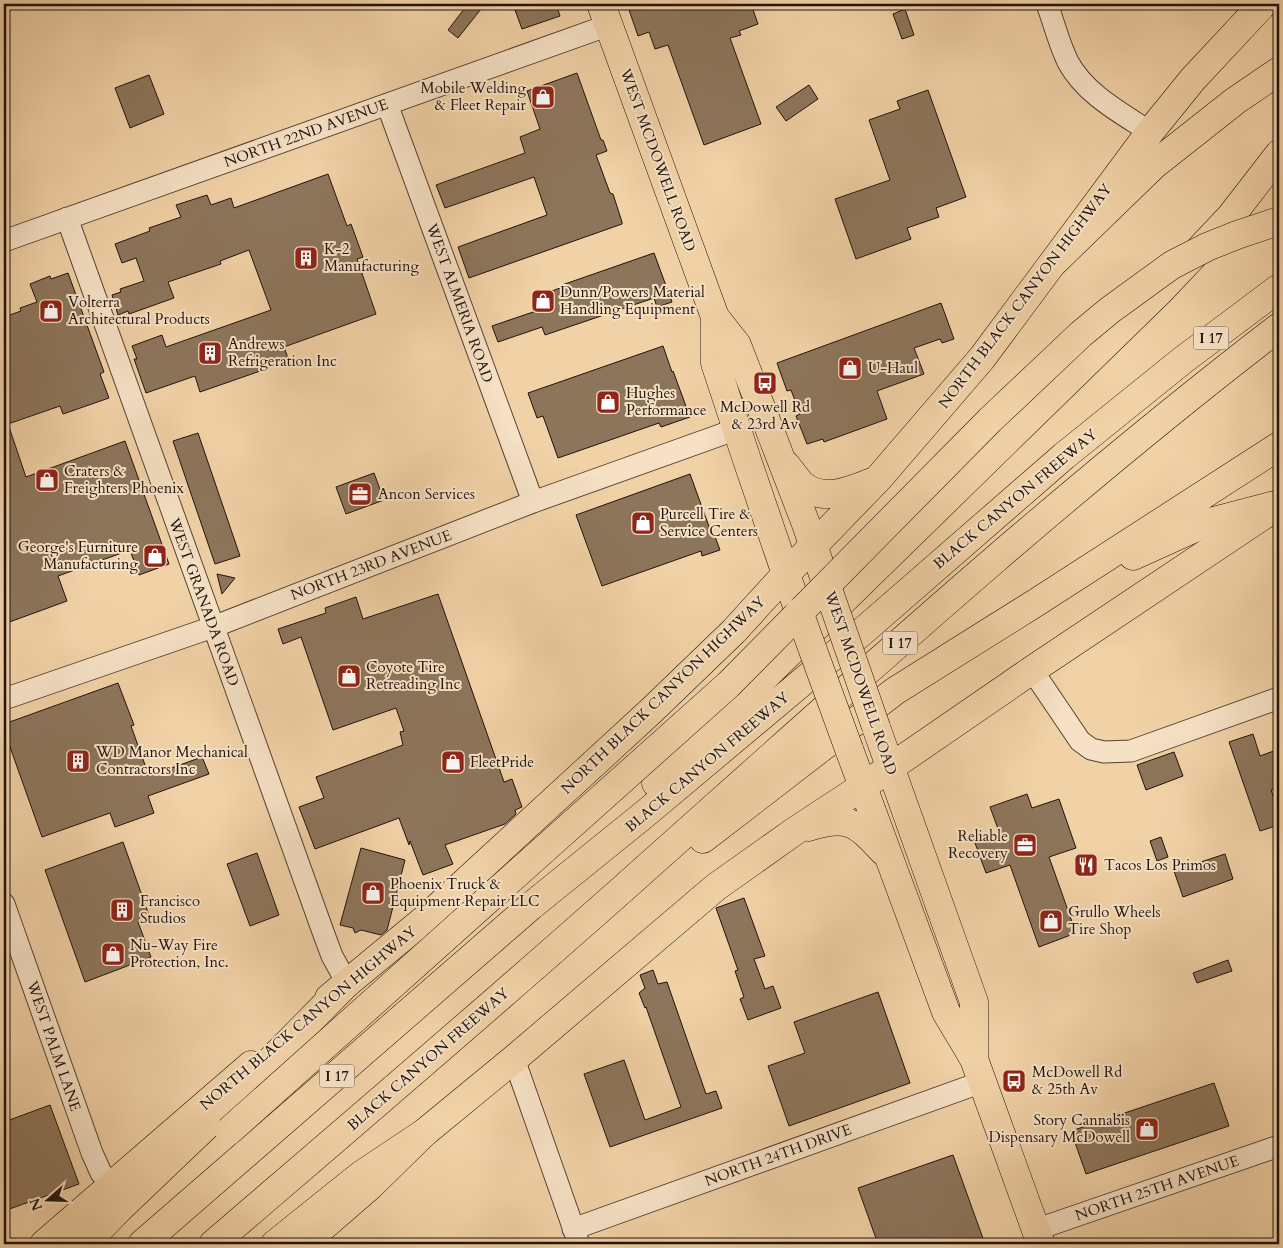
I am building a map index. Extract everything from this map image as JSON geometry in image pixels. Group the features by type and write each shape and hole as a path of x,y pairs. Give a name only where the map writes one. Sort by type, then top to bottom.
{"main road":[{"name":"NORTH BLACK CANYON HIGHWAY","path":"44,1244 347,983 425,919 652,710 734,631 878,479 976,364 1150,132 1193,79 1263,4"},
{"name":"WEST MCDOWELL ROAD","path":"605,14 715,317 737,345 814,546 974,1002 978,1070"},
{"path":"1053,263 1154,165 1235,100 1279,71"},
{"path":"531,906 602,834 735,707 1161,290 1231,216 1279,154"},
{"path":"94,1244 229,1131 663,745 728,685 990,420 1081,334 1144,284 1172,266 1207,247 1279,221"},
{"name":"BLACK CANYON FREEWAY","path":"142,1244 531,906 834,656 1089,436 1175,366 1279,288"},
{"name":"WEST MCDOWELL ROAD","path":"715,317 715,363 799,612 946,1012 978,1070 1038,1237"},
{"name":"BLACK CANYON FREEWAY","path":"213,1244 531,970 1006,551 1198,390 1279,327"},
{"path":"169,1244 1052,482 1085,452 1089,436"},
{"path":"531,970 633,894 896,691 1279,446"},
{"path":"780,458 801,484 818,493 844,493 878,479"},
{"path":"1037,602 1154,546 1206,524 1279,505"},
{"path":"303,1244 370,1186 424,1133 716,887 1032,670 1279,505"},
{"path":"795,831 821,823 846,821 862,830 888,855"},
{"path":"85,1244 208,1124 347,983"},
{"path":"275,1244 361,1175 424,1133"}],"street":[{"path":"1047,4 1068,63 1077,75 1109,105 1150,132"},
{"name":"NORTH 22ND AVENUE","path":"4,241 386,104 605,14"},
{"name":"WEST ALMERIA ROAD","path":"386,104 533,502"},
{"name":"WEST GRANADA ROAD","path":"67,218 322,930 332,956 347,983"},
{"name":"NORTH 23RD AVENUE","path":"4,699 212,627 533,502 737,429"},
{"path":"1032,670 1080,741 1091,749 1104,752 1131,751 1279,698"},
{"name":"WEST PALM LANE","path":"4,904 92,1153 101,1172 113,1184"},
{"path":"514,1059 576,1236"},
{"name":"NORTH 24TH DRIVE","path":"576,1236 978,1070"},
{"name":"NORTH 25TH AVENUE","path":"1038,1237 1279,1146"}],"building":[{"path":"468,4 485,4 458,38 448,30"},
{"path":"521,4 556,4 560,16 522,29 515,10 523,8"},
{"path":"627,4 751,4 758,24 739,31 741,35 730,38 761,124 704,145 668,45 655,49 649,32 638,36"},
{"path":"905,9 914,35 902,39 893,14"},
{"path":"577,73 601,140 603,140 607,151 596,155 610,193 613,194 622,224 469,278 458,247 547,215 534,177 445,208 436,185 525,153 520,137 540,129 527,91"},
{"path":"149,75 164,114 130,128 115,88"},
{"path":"809,85 818,99 786,121 776,107"},
{"path":"928,90 966,197 936,208 939,217 907,228 911,239 856,259 835,199 890,180 869,120 900,109 897,101"},
{"path":"328,174 347,226 351,224 363,257 357,259 376,314 284,347 289,361 200,392 195,376 146,393 134,359 137,359 132,346 162,335 166,347 271,310 249,250 220,261 221,264 168,282 174,298 129,314 128,311 118,315 112,295 121,292 120,289 144,281 136,258 122,263 115,244 150,231 149,228 181,217 176,205 207,195 211,205 231,198 234,208"},
{"path":"654,253 672,302 657,307 654,298 545,335 542,327 498,342 492,326 536,311 532,298 563,287 562,285"},
{"path":"68,273 104,372 100,374 109,398 63,414 60,406 8,424 26,477 125,441 169,564 139,575 130,550 58,576 67,601 4,624 4,317 21,311 20,308 37,302 30,284 50,276 51,279"},
{"name":"U-Haul","path":"941,303 954,339 942,343 940,339 914,348 924,374 877,391 887,419 824,442 823,439 807,444 796,416 800,414 791,390 787,391 777,363"},
{"name":"Hughes Performance","path":"663,346 690,417 661,427 659,423 558,458 543,416 537,418 528,393"},
{"path":"198,433 240,556 215,564 173,441"},
{"name":"Ancon Services","path":"374,473 384,500 346,514 336,487"},
{"name":"Purcell Tire & Service Centers","path":"690,474 711,532 713,531 720,550 702,556 701,551 602,586 576,515"},
{"path":"217,574 235,578 222,594"},
{"path":"438,594 504,782 512,779 522,807 515,810 516,814 505,824 445,845 453,864 423,875 399,818 315,849 299,807 324,798 316,777 403,745 400,732 404,731 396,708 333,730 301,637 283,644 278,629 326,613 325,608 356,597 363,619"},
{"name":"WD Manor Mechanical Contractors Inc","path":"118,683 134,725 131,726 149,776 202,757 209,774 148,796 154,813 115,827 110,813 42,837 4,730 4,724"},
{"path":"1253,734 1260,756 1279,749 1279,787 1271,790 1279,813 1279,825 1260,831 1229,742"},
{"path":"1174,752 1183,776 1146,790 1137,765"},
{"name":"Reliable Recovery","path":"1027,794 1032,808 1059,799 1076,848 1049,857 1076,933 1039,947 1010,865 986,873 975,843 1000,834 990,807"},
{"path":"1161,837 1168,857 1157,861 1150,841"},
{"path":"123,842 150,918 138,922 151,957 85,982 45,870"},
{"name":"Phoenix Truck & Equipment Repair LLC","path":"361,848 405,860 387,930 381,935 361,930 355,933 353,928 340,925"},
{"path":"257,853 279,915 250,926 227,864"},
{"path":"1225,854 1233,879 1183,897 1174,871"},
{"path":"744,898 765,956 754,959 765,989 773,986 781,1008 748,1020 740,999 744,997 735,971 738,970 716,908"},
{"path":"1228,960 1232,971 1197,983 1193,973"},
{"path":"653,970 658,984 667,982 706,1094 716,1091 722,1108 610,1147 584,1074 624,1060 645,1120 681,1107 646,1007 639,993 645,988 640,975"},
{"path":"878,992 910,1083 789,1126 768,1066 805,1053 794,1022"},
{"name":"Story Cannabis Dispensary McDowell","path":"1214,1083 1229,1126 1086,1174 1071,1131"},
{"path":"50,1105 79,1184 4,1211 4,1122"},
{"path":"953,1155 985,1244 878,1244 858,1188"}],"place":[{"name":"Mobile Welding & Fleet Repair","path":"543,97"},
{"name":"K-2 Manufacturing","path":"306,258"},
{"name":"Dunn/Powers Material Handling Equipment","path":"543,301"},
{"name":"Volterra Architectural Products","path":"51,311"},
{"name":"Andrews Refrigeration Inc","path":"210,353"},
{"name":"U-Haul","path":"850,368"},
{"name":"McDowell Rd & 23rd Av","path":"765,383"},
{"name":"Hughes Performance","path":"608,402"},
{"name":"Craters & Freighters Phoenix","path":"47,480"},
{"name":"Ancon Services","path":"360,494"},
{"name":"Purcell Tire & Service Centers","path":"643,523"},
{"name":"George's Furniture Manufacturing","path":"155,556"},
{"name":"Coyote Tire Retreading Inc","path":"349,676"},
{"name":"WD Manor Mechanical Contractors Inc","path":"78,761"},
{"name":"FleetPride","path":"453,762"},
{"name":"Reliable Recovery","path":"1025,845"},
{"name":"Tacos Los Primos","path":"1086,865"},
{"name":"Phoenix Truck & Equipment Repair LLC","path":"373,893"},
{"name":"Francisco Studios","path":"122,910"},
{"name":"Grullo Wheels Tire Shop","path":"1051,921"},
{"name":"Nu-Way Fire Protection, Inc.","path":"113,954"},
{"name":"McDowell Rd & 25th Av","path":"1014,1081"},
{"name":"Story Cannabis Dispensary McDowell","path":"1147,1129"}]}
